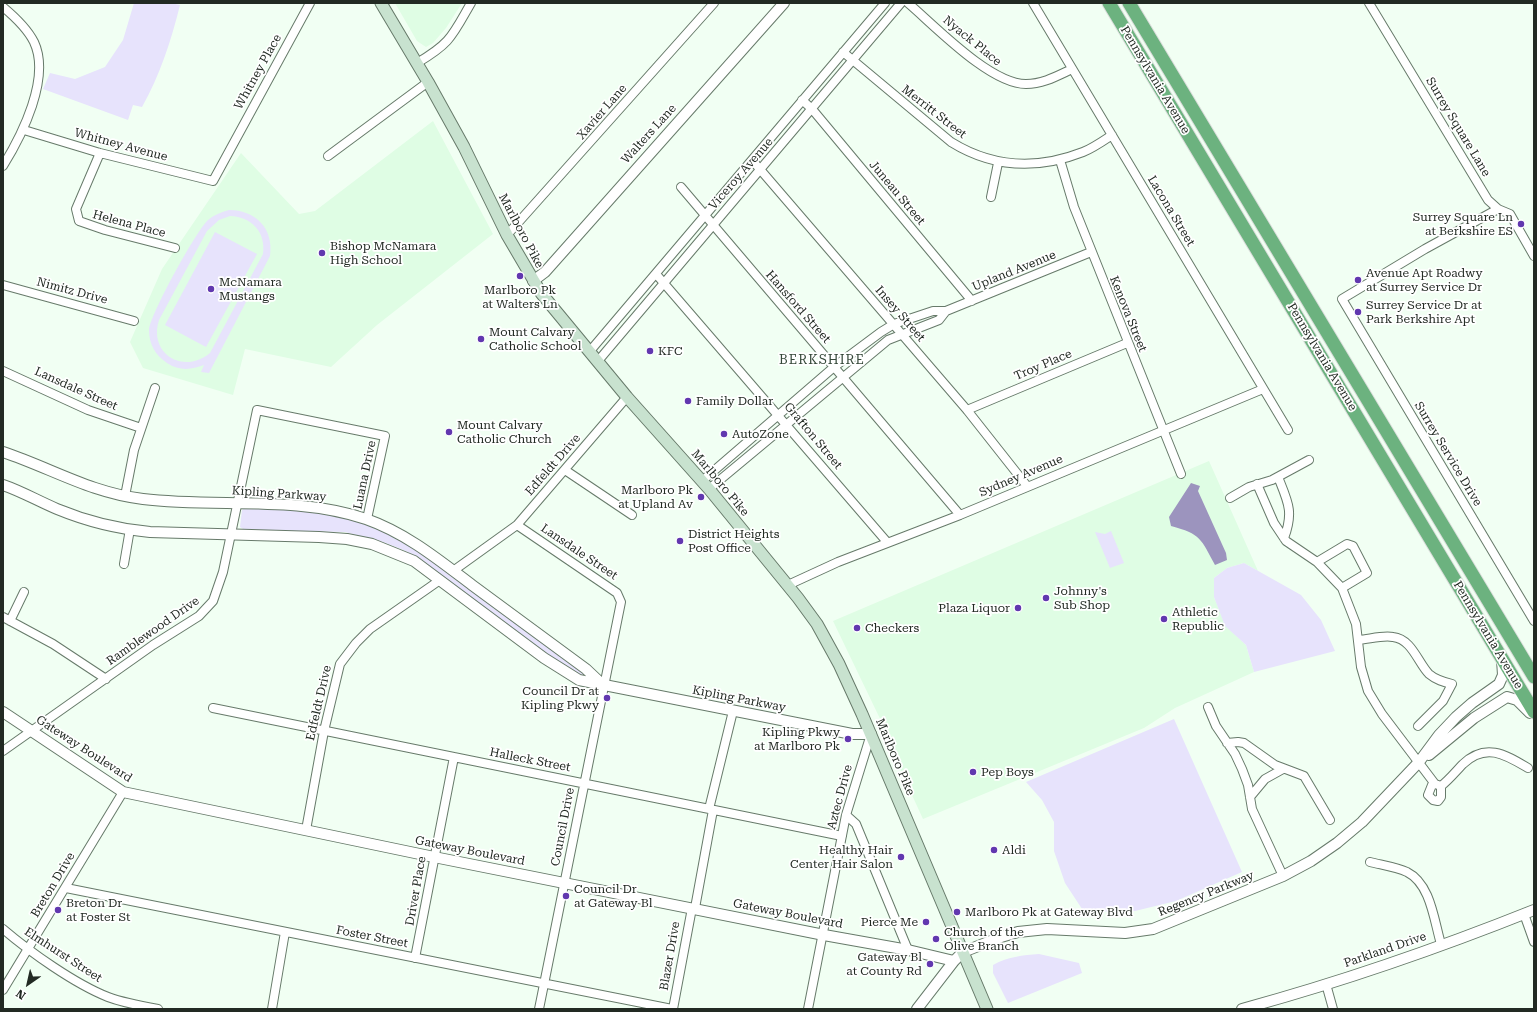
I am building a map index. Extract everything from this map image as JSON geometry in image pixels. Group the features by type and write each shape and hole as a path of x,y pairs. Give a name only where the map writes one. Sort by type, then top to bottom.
{"highway":[{"name":"Pennsylvania Avenue","path":"1109,3 1534,712"},
{"name":"Pennsylvania Avenue","path":"1130,3 1534,678"}],"main road":[{"name":"Marlboro Pike","path":"381,3 428,82 464,148 507,235 533,281 627,397 705,485 788,585 817,624 830,647 870,734 987,1009"}],"street":[{"name":"Whitney Place","path":"212,181 310,3"},
{"path":"417,63 436,51 452,38 471,3"},
{"name":"Xavier Lane","path":"507,235 714,3"},
{"name":"Walters Lane","path":"533,281 550,266 784,3"},
{"name":"Viceroy Avenue","path":"590,350 656,274 704,215 884,3"},
{"name":"Viceroy Avenue","path":"598,361 901,3"},
{"name":"Nyack Place","path":"908,3 984,68 1010,82 1024,84 1040,83 1072,69"},
{"name":"Lacona Street","path":"1033,3 1288,430"},
{"name":"Surrey Square Lane","path":"1369,3 1488,200 1498,209 1510,214 1534,256"},
{"path":"3,7 29,34 37,50 39,62 36,90 24,130 3,166"},
{"name":"Merritt Street","path":"843,52 951,142 968,152 998,163 1040,164 1060,160 1084,152 1112,135"},
{"path":"328,156 428,82"},
{"name":"Juneau Street","path":"802,100 972,301"},
{"name":"Whitney Avenue","path":"24,130 100,153 212,181"},
{"name":"Helena Place","path":"100,153 76,209 79,221 105,230 175,248"},
{"name":"Insey Street","path":"752,160 967,410 1027,486"},
{"name":"Kenova Street","path":"1060,160 1068,190 1091,252 1181,474"},
{"path":"991,197 998,163"},
{"name":"Hansford Street","path":"681,188 960,515"},
{"name":"Surrey Service Drive","path":"1498,209 1425,248 1342,299 1534,621"},
{"name":"Upland Avenue","path":"705,485 779,415 834,367 894,324 933,311 946,311 1091,252"},
{"name":"Grafton Street","path":"656,274 887,542"},
{"name":"Nimitz Drive","path":"3,285 134,321"},
{"name":"Upland Avenue","path":"705,485 786,424 888,340 939,320 946,311"},
{"name":"Troy Place","path":"967,410 1127,343"},
{"name":"Lansdale Street","path":"3,370 93,412 141,428"},
{"path":"126,496 134,450 155,388"},
{"name":"Sydney Avenue","path":"788,585 838,562 960,515 1263,389"},
{"name":"Edfeldt Drive","path":"454,571 517,525 627,397"},
{"name":"Luana Drive","path":"257,410 385,436 367,520"},
{"name":"Ramblewood Drive","path":"3,751 207,609 218,589 232,534 257,410"},
{"name":"Kipling Parkway","path":"3,452 73,481 126,496 173,502 238,503 309,507 346,513 367,520 403,536 454,571 586,669 604,686"},
{"path":"1230,498 1245,489 1278,477 1309,460"},
{"path":"565,470 632,515"},
{"path":"1278,477 1286,496 1290,516 1290,524 1284,538"},
{"path":"1257,484 1274,523 1284,538 1290,545 1317,562 1342,588 1354,616 1359,640 1361,667 1368,692 1382,714 1438,785 1468,759 1488,752 1498,752 1528,768"},
{"name":"Kipling Parkway","path":"3,485 56,509 86,519 130,529 150,532 319,537 362,541 414,561 566,673 579,680 852,734 870,734"},
{"name":"Lansdale Street","path":"517,525 617,593 620,597 620,604"},
{"path":"124,564 130,529"},
{"path":"1317,562 1347,544 1353,546 1367,573 1342,588"},
{"name":"Edfeldt Drive","path":"306,830 324,731 338,669 351,649 370,629 440,580"},
{"path":"24,592 7,619 53,644 106,679"},
{"name":"Council Drive","path":"539,1009 620,604"},
{"path":"1359,640 1390,637 1398,638 1408,644 1430,676 1442,682 1452,684 1443,701 1418,726"},
{"name":"Regency Parkway","path":"1419,762 1439,735 1456,717 1500,682 1503,674 1502,658"},
{"name":"Regency Parkway","path":"963,952 1000,937 1047,928 1125,933 1153,929 1283,876 1325,852 1351,832 1419,762 1474,718 1507,697 1517,700 1534,717"},
{"path":"1208,707 1216,726 1242,769 1248,785 1255,818 1283,876"},
{"name":"Halleck Street","path":"213,708 842,836"},
{"name":"Blazer Drive","path":"673,1009 711,809 733,711"},
{"name":"Gateway Boulevard","path":"3,712 123,792 434,858 824,935 908,950 954,961"},
{"name":"Aztec Drive","path":"808,1009 824,935 846,815 870,734"},
{"path":"1227,743 1238,742 1244,744 1282,769 1304,776 1330,820"},
{"name":"Driver Place","path":"415,958 454,757"},
{"path":"1250,797 1265,779 1282,769"},
{"name":"Breton Drive","path":"3,990 123,792"},
{"path":"846,815 856,824 908,950"},
{"path":"1370,862 1403,871 1419,881 1426,896 1441,944"},
{"name":"Foster Street","path":"66,888 673,1009"},
{"path":"1529,912 1534,942"},
{"name":"Parkland Drive","path":"1242,1009 1326,984 1529,912"},
{"name":"Elmhurst Street","path":"3,929 60,970 94,991 124,1002 158,1009"},
{"path":"272,1009 285,932"},
{"path":"917,1009 954,961 963,952"},
{"path":"1326,984 1333,1009"}],"shaded area":[{"path":"134,3 171,3 180,5 164,58 142,107 133,105 128,120 43,89 50,73 75,79 105,67 123,40"},
{"path":"395,3 462,3 446,28 433,43 426,47 417,41"},
{"name":"Bishop McNamara High School","path":"433,121 493,234 377,325 331,367 245,349 233,395 143,368 130,342 162,269 241,153 299,214 315,211"},
{"path":"229,210 247,213 255,217 261,223 269,237 270,256 209,373 201,372 204,365 190,369 172,366 163,360 154,349 149,335 151,321 174,274 202,227 210,218","holes":["230,216 245,219 256,227 262,239 263,254 210,353 200,359 190,362 171,358 163,351 159,343 157,332 159,320 207,231 219,220"]},
{"name":"McNamara Mustangs","path":"215,232 257,254 206,347 165,325"},
{"path":"1209,461 1258,571 1244,563 1227,568 1214,578 1214,597 1225,625 1246,645 1254,672 1175,708 1144,728 923,819 900,769 884,727 833,621"},
{"path":"1191,483 1200,486 1198,491 1226,553 1227,560 1215,565 1203,543 1199,539 1189,532 1171,526 1169,517"},
{"path":"246,507 309,509 362,520 407,541 590,674 589,678 568,669 414,555 383,542 345,532 245,530 240,527 242,510"},
{"path":"1111,531 1124,563 1110,568 1095,532 1105,534"},
{"path":"1244,563 1301,595 1321,620 1335,651 1254,672 1246,645 1225,626 1214,597 1214,578 1227,568"},
{"path":"1174,719 1242,872 1176,901 1135,911 1084,912 1065,883 1054,851 1054,822 1042,800 1026,782"},
{"path":"1039,954 1079,963 1082,973 1008,1003 993,973 993,965 1015,957"}],"place":[{"name":"Surrey Square Ln at Berkshire ES","path":"1521,224"},
{"name":"Bishop McNamara High School","path":"322,253"},
{"name":"Marlboro Pk at Walters Ln","path":"520,276"},
{"name":"Avenue Apt Roadwy at Surrey Service Dr","path":"1358,280"},
{"name":"McNamara Mustangs","path":"211,289"},
{"name":"Surrey Service Dr at Park Berkshire Apt","path":"1358,312"},
{"name":"Mount Calvary Catholic School","path":"481,339"},
{"name":"KFC","path":"650,351"},
{"name":"Family Dollar","path":"688,401"},
{"name":"Mount Calvary Catholic Church","path":"449,432"},
{"name":"AutoZone","path":"724,434"},
{"name":"Marlboro Pk at Upland Av","path":"701,497"},
{"name":"District Heights Post Office","path":"680,541"},
{"name":"Johnny's Sub Shop","path":"1046,598"},
{"name":"Plaza Liquor","path":"1018,608"},
{"name":"Athletic Republic","path":"1164,619"},
{"name":"Checkers","path":"857,628"},
{"name":"Council Dr at Kipling Pkwy","path":"607,698"},
{"name":"Kipling Pkwy at Marlboro Pk","path":"848,739"},
{"name":"Pep Boys","path":"973,772"},
{"name":"Aldi","path":"994,850"},
{"name":"Healthy Hair Center Hair Salon","path":"901,857"},
{"name":"Council Dr at Gateway Bl","path":"566,896"},
{"name":"Breton Dr at Foster St","path":"58,910"},
{"name":"Marlboro Pk at Gateway Blvd","path":"957,912"},
{"name":"Pierce Me","path":"926,922"},
{"name":"Church of the Olive Branch","path":"936,939"},
{"name":"Gateway Bl at County Rd","path":"930,964"}],"district":[{"name":"BERKSHIRE","path":"822,360"}]}
